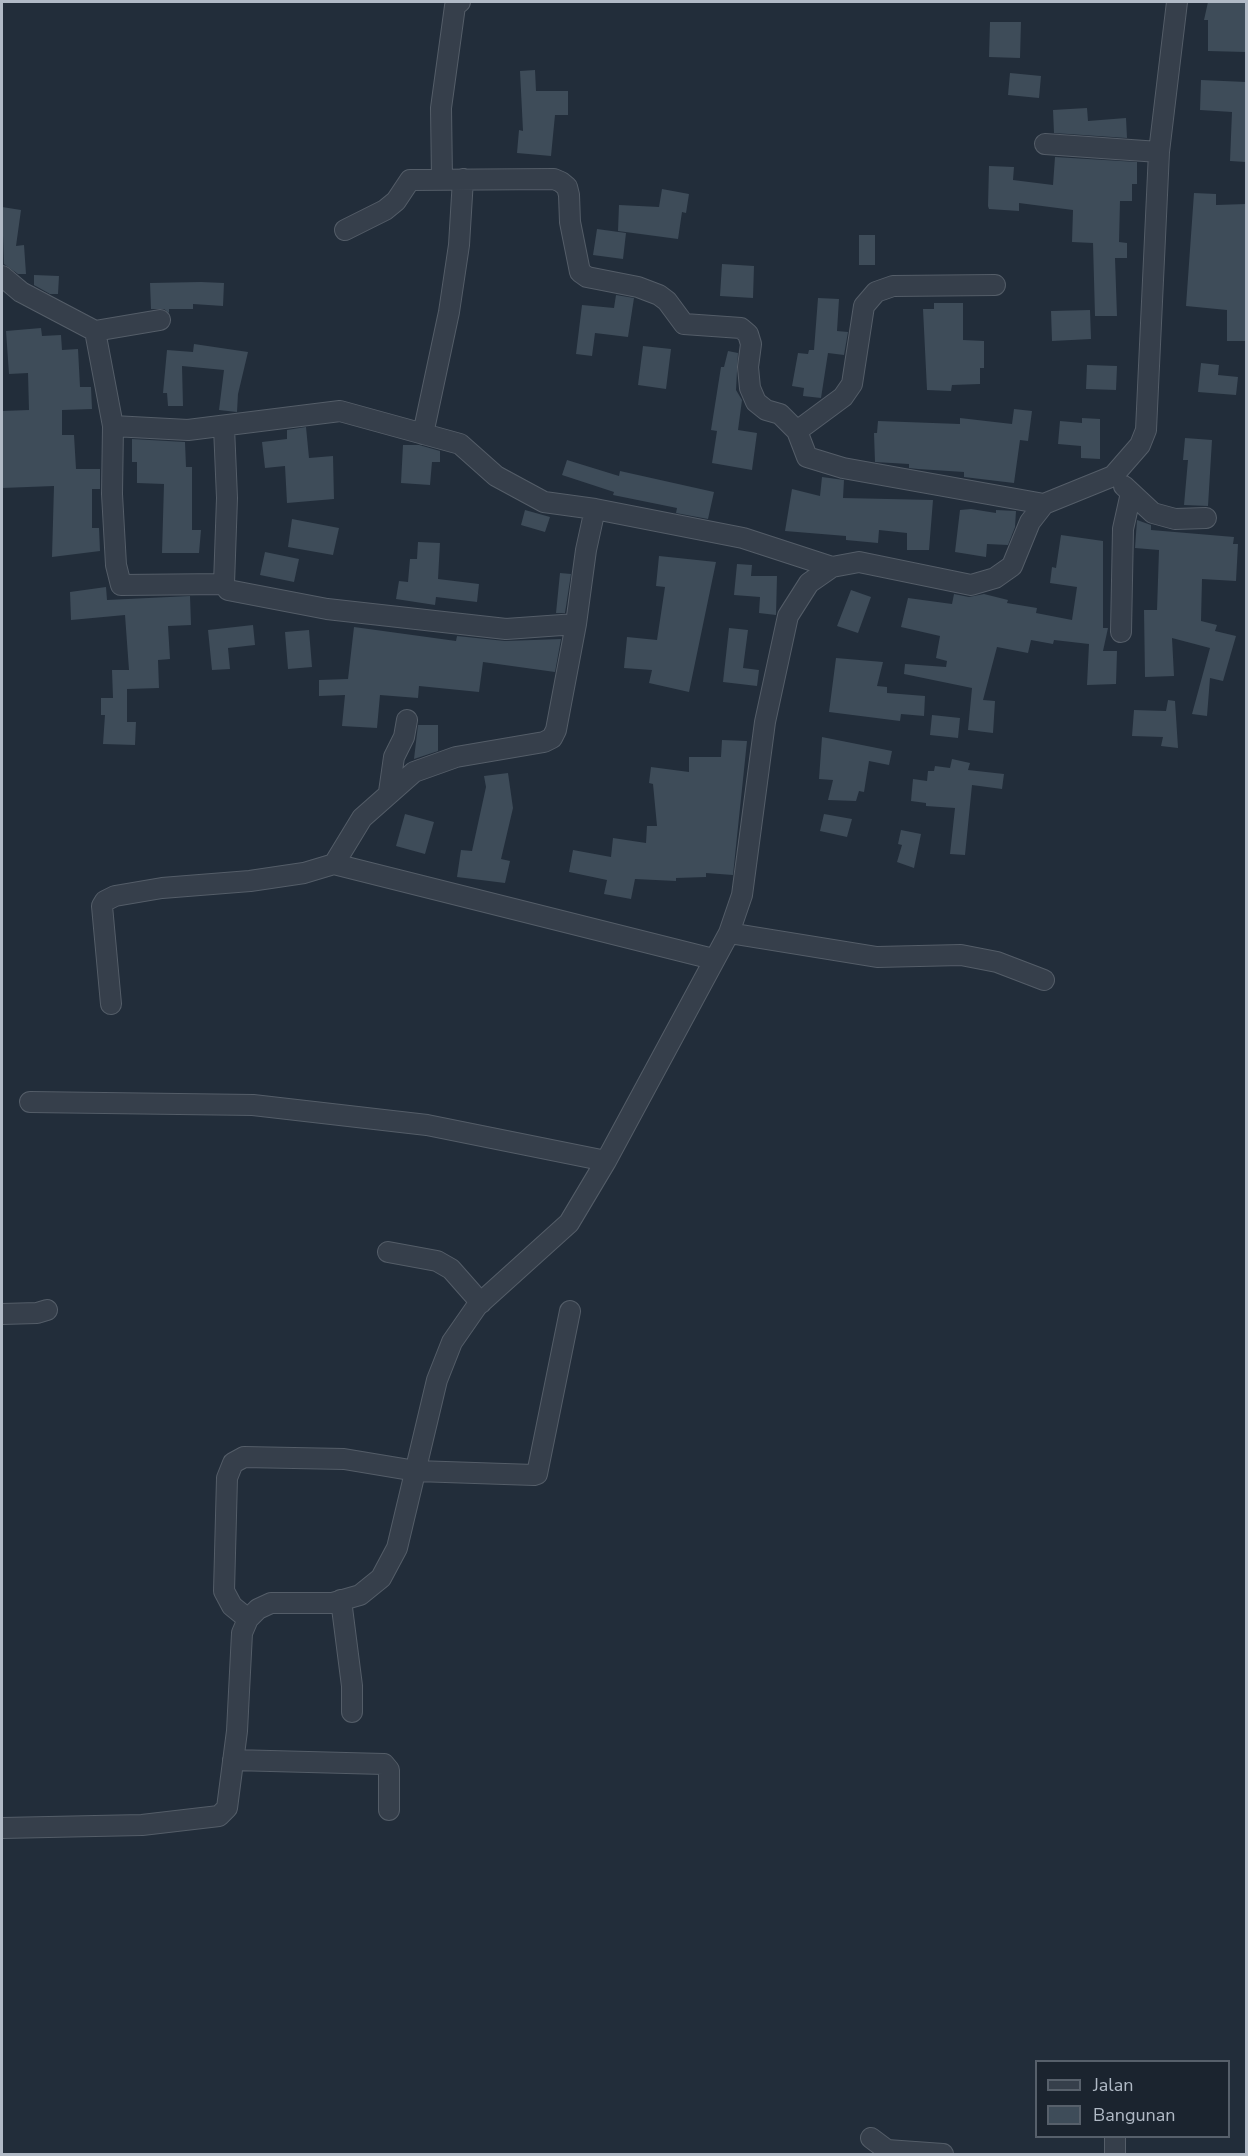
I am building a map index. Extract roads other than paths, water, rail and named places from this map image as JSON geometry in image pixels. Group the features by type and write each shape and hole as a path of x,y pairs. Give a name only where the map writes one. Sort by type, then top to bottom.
{"street":[{"path":"442,179 441,108 455,6 460,2"},
{"path":"2,1828 142,1825 209,1819 219,1816 227,1808 233,1760 242,1633 248,1619 258,1609 271,1603 332,1603 360,1594 381,1578 397,1548 437,1380 452,1342 481,1303 569,1223 606,1161 729,933 742,895 765,722 788,616 809,583 832,567 859,562 971,585 995,578 1012,566 1030,522 1044,504 1113,476 1140,445 1146,430 1159,152 1178,2"},
{"path":"1045,144 1159,152"},
{"path":"423,434 449,312 459,245 463,179"},
{"path":"345,230 385,210 396,201 411,180 554,179 567,187 570,222 580,272 587,277 638,287 659,295 667,301 684,324 741,328 748,334 751,344 748,367 750,388 756,402 766,410 780,414 797,431 807,457 825,464 1044,504"},
{"path":"2,276 21,292 95,331 160,320"},
{"path":"797,431 843,397 852,384 864,306 876,292 893,286 995,285"},
{"path":"95,331 112,426 116,566 121,585 224,584"},
{"path":"112,426 188,430 340,411 459,444 496,477 544,502 595,509 743,538 832,567"},
{"path":"224,427 227,498 224,584 228,590 327,609 506,629 576,624"},
{"path":"1113,476 1153,513 1174,519 1206,518"},
{"path":"1121,633 1124,529 1131,493"},
{"path":"333,864 362,818 414,772 456,757 544,742 552,738 556,730 576,624 586,550 595,509"},
{"path":"389,792 394,757 405,737 407,720"},
{"path":"111,1004 102,906 105,901 115,896 162,888 250,881 304,873 333,864 713,959"},
{"path":"729,933 877,957 961,955 997,962 1044,980"},
{"path":"30,1102 253,1106 427,1125 606,1161"},
{"path":"388,1252 437,1261 451,1269 481,1303"},
{"path":"2,1314 37,1313 47,1310"},
{"path":"248,1619 232,1606 225,1591 227,1478 233,1463 244,1457 344,1459 416,1471 529,1476 537,1474 570,1311"},
{"path":"341,1600 352,1686 352,1712"},
{"path":"233,1760 384,1764 389,1770 389,1810"},
{"path":"871,2138 887,2150 908,2154 943,2154"},
{"path":"1115,2138 1115,2154"}]}
